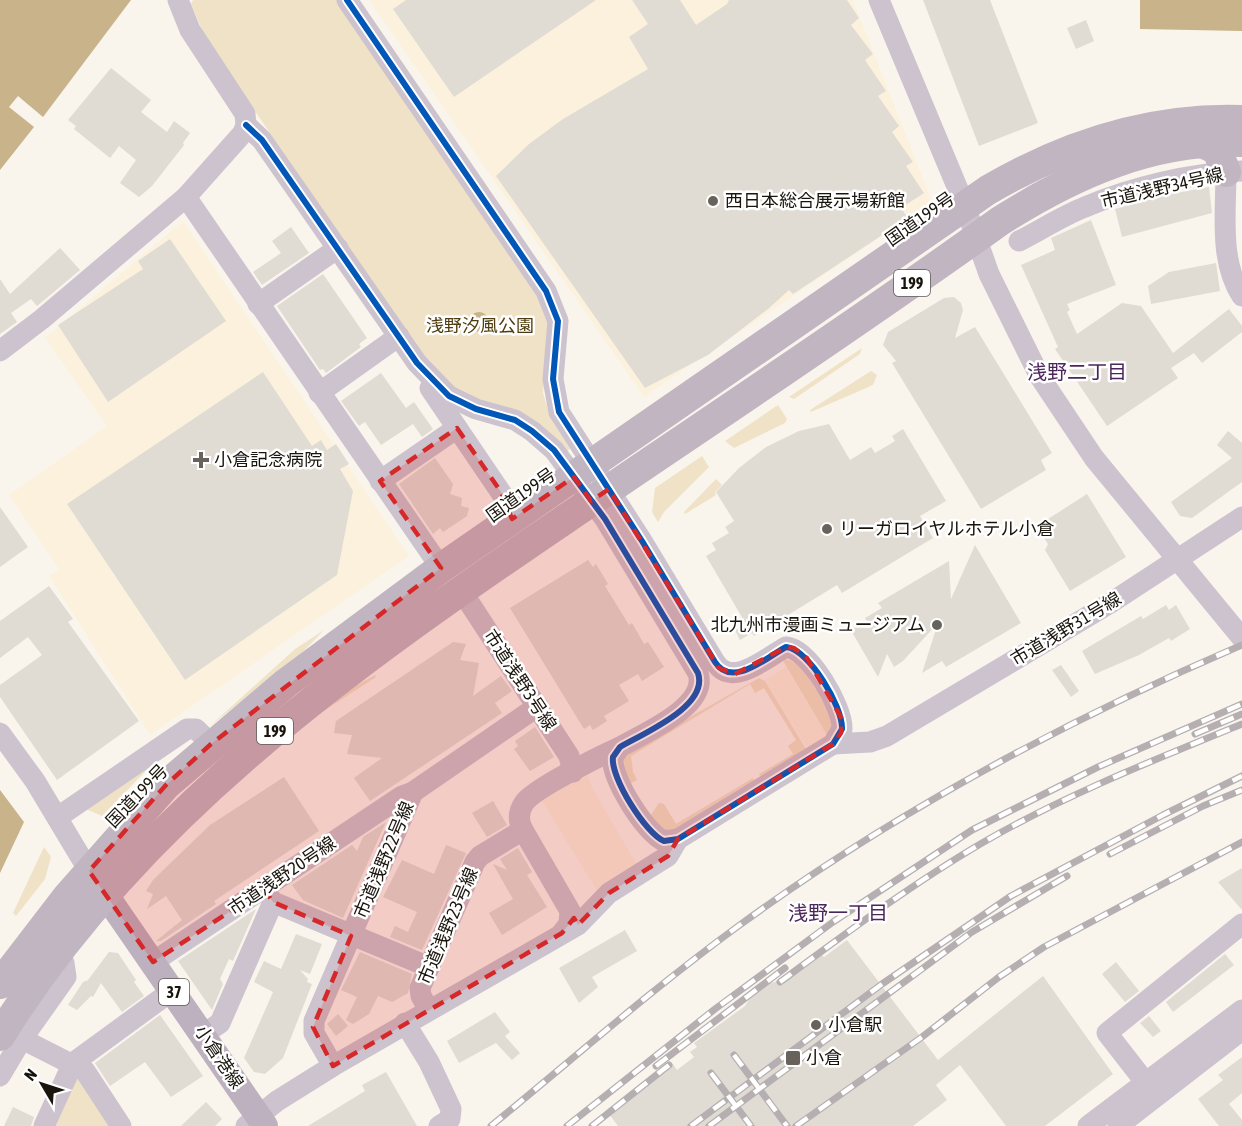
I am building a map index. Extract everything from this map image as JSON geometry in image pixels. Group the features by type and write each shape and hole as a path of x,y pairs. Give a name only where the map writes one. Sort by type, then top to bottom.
{"highway":[{"name":"国道199号","path":"0,984 89,871 166,785 211,744 286,683 441,568 709,386 959,193 1016,174 1092,141 1182,124 1242,120"},
{"name":"199","path":"11,1037 49,983 59,951 106,895 164,832 253,749 362,662 460,590 1019,209 1084,174 1143,153 1202,143 1242,142"},
{"path":"1202,143 1217,150 1234,172"},
{"path":"709,386 778,350 950,234 962,231 975,239"}],"main road":[{"name":"小倉港線","path":"89,871 204,1035 256,1122"}],"street":[{"path":"0,351 42,320 186,197 237,142 246,125 245,114 238,101 190,30 178,0"},
{"path":"347,0 550,297 558,329 553,379 556,403 583,470 719,668 728,673 743,671 786,647 794,648 807,658 838,707 842,719 841,734 833,744 678,839 664,841 654,836 645,826 613,770 613,757 620,747"},
{"path":"879,0 959,193"},
{"path":"890,0 975,239 1023,347 1077,434"},
{"path":"246,125 262,140 427,374 449,396 462,404 504,416 525,426 583,470"},
{"path":"1234,172 1227,253 1236,287 1242,296"},
{"name":"市道浅野34号線","path":"1019,241 1083,208 1107,199 1168,182 1234,172"},
{"path":"186,197 441,568"},
{"path":"258,304 338,248"},
{"path":"947,258 960,257 972,266 1012,353 1034,391 1077,434 1242,638"},
{"path":"319,393 399,336"},
{"path":"427,374 431,390 506,500 508,513 502,526"},
{"path":"380,481 458,428"},
{"path":"570,923 523,830 519,815 525,802 689,705 699,690 699,677 600,495"},
{"name":"市道浅野31号線","path":"833,744 870,742 887,736 1178,561 1242,517"},
{"name":"市道浅野3号線","path":"460,590 538,706 569,756 573,772"},
{"name":"市道浅野22号線","path":"333,1066 313,1027 413,792 538,706"},
{"path":"842,719 865,736 887,736"},
{"path":"58,817 187,729 196,729 211,744"},
{"path":"0,733 35,780 89,871"},
{"name":"市道浅野20号線","path":"153,962 269,896 402,796 413,792"},
{"name":"市道浅野23号線","path":"429,1010 420,993 429,967 477,859 523,830"},
{"path":"256,1122 333,1066 508,965 570,923 614,888 668,856 678,839"},
{"path":"204,1035 220,1023 269,896 351,936 429,967"},
{"path":"1151,1089 1107,1033 1242,924"},
{"path":"44,1126 72,1063 173,990"},
{"path":"1088,1126 1113,1122 1242,1010"},
{"path":"405,1023 429,1062 451,1109 450,1119 439,1126"},
{"path":"1151,1089 1242,1030"},
{"path":"0,1076 11,1037 72,1063 85,1071 121,1126"}],"highlighted area":[{"path":"457,428 501,492 512,519 574,477 591,501 609,489 719,668 735,674 786,647 794,648 807,658 842,719 841,733 833,744 678,839 668,856 609,893 578,925 574,918 562,933 333,1066 313,1027 351,936 273,902 264,889 153,962 89,871 166,785 211,744 441,568 380,481"}],"shaded area":[{"path":"0,0 131,0 43,117 18,96 9,107 34,127 0,170"},
{"name":"西日本総合展示場新館","path":"369,0 853,0 932,202 644,397"},
{"path":"1140,0 1242,0 1242,31 1140,29"},
{"name":"小倉記念病院","path":"183,221 409,556 150,735 49,576 59,569 9,495 107,426 45,338"},
{"path":"479,312 486,315 489,322 486,329 479,332 472,329 469,322 472,315"},
{"path":"786,667 827,735 807,748 765,680"},
{"path":"586,768 592,788 637,865 598,892 542,801"},
{"path":"0,790 24,822 0,873"}],"green space":[{"name":"浅野汐風公園","path":"193,0 337,0 535,288 549,317 543,393 551,419 570,449 563,454 506,410 440,383 206,39 191,4"},
{"path":"862,348 860,354 794,399 789,397"},
{"path":"871,371 877,375 873,385 811,412 810,410"},
{"path":"778,405 787,419 785,423 734,448 725,441"},
{"path":"702,456 709,467 664,512 658,522 652,512 655,488"},
{"path":"716,479 722,485 715,492 716,495 685,514 684,512"},
{"path":"324,630 298,657 210,726 295,649"},
{"path":"782,659 797,665 817,691 833,724 827,735"},
{"path":"375,675 376,677 319,714 331,700"},
{"path":"759,678 765,681 806,749 762,779 759,774 793,754 788,746 796,740 764,688 755,693 750,684 631,756 633,772 637,780 631,783 623,778 623,755"},
{"path":"168,748 102,816 81,807"},
{"path":"753,778 755,783 744,786 674,829 663,831 651,815 659,803 664,804 676,824"},
{"path":"44,847 51,857 45,879 16,916 13,913"},
{"path":"80,1073 115,1126 51,1126 75,1075"}],"building":[{"path":"406,0 596,0 454,97 393,9"},
{"name":"西日本総合展示場新館","path":"632,0 680,0 696,25 727,4 729,0 847,0 859,18 851,25 873,54 865,60 886,91 878,96 899,126 892,132 913,162 906,166 924,193 901,208 908,218 793,294 789,290 708,355 645,388 496,176 529,144 563,119 648,69 629,37 648,24"},
{"path":"923,0 990,0 1038,123 979,146"},
{"path":"1086,20 1094,41 1076,49 1067,28"},
{"path":"111,68 151,100 141,112 167,132 174,121 190,133 184,145 152,186 139,197 120,183 136,160 119,146 110,158 74,129 76,126 68,120"},
{"path":"1209,187 1212,213 1122,237 1115,209 1165,195"},
{"path":"1091,220 1116,285 1067,304 1070,310 1067,312 1077,334 1122,303 1141,306 1173,353 1229,309 1242,326 1242,332 1202,363 1194,353 1171,368 1178,378 1107,426 1055,349 1058,347 1021,265 1055,250 1051,238"},
{"path":"291,227 309,253 262,285 253,272 281,253 272,241"},
{"path":"170,239 226,321 108,402 58,325 143,269 138,261"},
{"path":"60,248 80,270 37,306 31,299 11,313 17,322 0,334 0,279 10,294"},
{"path":"1216,263 1220,291 1151,304 1148,286 1169,272"},
{"path":"323,274 367,338 359,344 361,347 326,373 323,369 320,370 277,306"},
{"path":"954,297 961,303 963,310 955,338 975,327 1052,453 1041,460 1046,470 981,509 892,363 896,361 883,345 888,332 944,298"},
{"name":"小倉記念病院","path":"263,372 312,446 321,440 327,450 336,444 349,464 340,469 353,491 337,575 185,680 67,504"},
{"path":"381,373 406,408 414,402 433,429 422,437 413,424 381,445 365,422 359,426 341,401"},
{"name":"リーガロイヤルホテル小倉","path":"829,424 850,460 871,447 875,453 895,441 892,436 903,429 946,501 920,516 933,538 842,593 837,585 754,636 752,633 740,640 735,630 746,624 706,556 716,550 712,543 729,533 725,527 734,521 716,492 739,468 766,447 799,431"},
{"path":"1228,431 1242,443 1242,482 1192,518 1180,516 1171,502 1232,458 1217,445"},
{"path":"435,458 453,484 450,494 462,498 461,506 469,508 467,516 443,532 440,528 433,534 399,484"},
{"path":"1087,494 1126,557 1070,591 1045,550 1048,544 1040,532 1052,525 1048,519"},
{"path":"0,507 28,547 0,567"},
{"path":"975,545 1021,623 946,667 942,661 922,673 938,623 903,661 894,667 887,654 878,677 849,627 871,628 865,618 882,608 878,603 949,561 951,599"},
{"path":"588,560 593,567 596,564 608,584 605,586 629,625 632,623 644,644 648,642 664,667 642,681 638,674 619,685 629,701 604,716 607,721 593,730 590,725 584,729 510,608"},
{"path":"49,586 73,619 68,622 139,721 57,780 0,697 0,685 42,655 28,637 0,658 0,621"},
{"path":"1166,605 1169,610 1176,605 1190,629 1171,641 1169,638 1139,655 1095,674 1082,651 1141,616 1143,619"},
{"path":"453,642 466,644 460,660 479,663 473,696 501,676 512,691 495,703 502,713 370,801 354,778 382,758 347,754 352,735 334,733 336,721"},
{"path":"1061,665 1079,691 1071,697 1052,670"},
{"path":"535,727 554,757 530,771 514,749 518,746 515,741"},
{"path":"284,777 319,831 214,901 216,904 161,941 156,941 182,920 166,896 147,909 153,894 146,891 153,880 210,825"},
{"path":"493,801 507,825 487,837 472,813"},
{"path":"386,822 343,918 303,900 292,885 352,845 357,851 363,837"},
{"path":"446,845 466,853 422,950 390,937 395,926 408,932 417,912 383,897 402,860 434,874"},
{"path":"518,848 532,872 527,875 547,907 502,935 489,913 513,899 493,864 507,870 500,859"},
{"path":"1242,868 1242,910 1218,882"},
{"path":"256,909 233,961 229,959 220,979 223,984 212,1010 178,961"},
{"path":"625,930 637,951 592,977 598,987 579,1003 559,968"},
{"path":"296,934 322,944 310,974 300,970 308,979 307,982 312,984 283,1058 265,1074 254,1072 244,1058 273,992 254,982 264,961 281,969"},
{"name":"小倉駅","path":"847,940 938,1060 1043,976 1113,1074 1045,1126 1006,1126 960,1065 936,1085 947,1100 913,1126 618,1126 609,1114 673,1064 677,1070 694,1057 690,1052 697,1047 694,1043 745,1006 754,992 767,984 779,981 819,951 824,957"},
{"path":"109,952 118,953 144,996 122,1012 101,983 93,997 91,996 77,1010 68,1005 83,982 88,980"},
{"path":"360,952 412,974 408,993 392,1002 378,996 369,1014 353,1024 346,1020 357,997 341,990"},
{"path":"1225,954 1234,965 1173,1012 1166,1002"},
{"path":"1116,962 1139,991 1125,1002 1102,974"},
{"path":"495,1012 510,1032 505,1036 520,1053 512,1060 496,1043 459,1063 447,1041"},
{"path":"338,1014 348,1026 336,1036 327,1024"},
{"path":"160,1015 203,1076 171,1097 145,1062 110,1086 95,1063"},
{"path":"1149,1016 1161,1031 1153,1037 1140,1023"},
{"path":"1242,1057 1242,1093 1229,1104 1242,1120 1242,1126 1219,1126 1198,1099 1223,1080 1218,1075"},
{"path":"386,1072 417,1126 308,1126 365,1091 362,1085"},
{"path":"206,1102 222,1119 215,1126 181,1126"},
{"path":"13,1107 34,1117 31,1126 4,1126"}],"railway":[{"path":"491,1126 705,951 796,885 919,808 982,772 1110,705 1242,645"},
{"path":"567,1126 715,1009 833,922 972,830 1098,767 1242,704"},
{"path":"1195,734 1242,714"},
{"path":"780,982 904,892 982,843 1045,809 1242,724"},
{"path":"691,1126 882,984 1011,896 1163,815 1242,776"},
{"path":"1110,854 1203,806 1242,790"},
{"path":"796,1126 922,1037 999,977 1044,947 1242,842"},
{"path":"709,1126 972,932 1067,876"},
{"path":"656,1066 785,968"},
{"path":"734,1055 787,1126"},
{"path":"592,1126 669,1065"},
{"path":"711,1073 751,1126"}],"cycle path":[{"path":"246,125 262,140 417,363 449,396 476,409 515,420 554,450 605,519 698,673 699,685 694,697 684,707 658,726 620,747 613,757 617,778 623,791 648,828 664,841 678,839 833,744 842,729 837,707 823,680 805,658 795,650 786,647 740,672 722,670 715,662 642,541 559,412 553,379 558,321 546,291 347,0"}],"place":[{"name":"西日本総合展示場新館","path":"713,201"},
{"name":"小倉記念病院","path":"201,460"},
{"name":"リーガロイヤルホテル小倉","path":"827,529"},
{"name":"北九州市漫画ミュージアム","path":"937,625"},
{"name":"小倉駅","path":"816,1025"},
{"name":"小倉","path":"793,1058"}],"district":[{"name":"浅野二丁目","path":"1077,372"},
{"name":"浅野一丁目","path":"838,913"}]}
